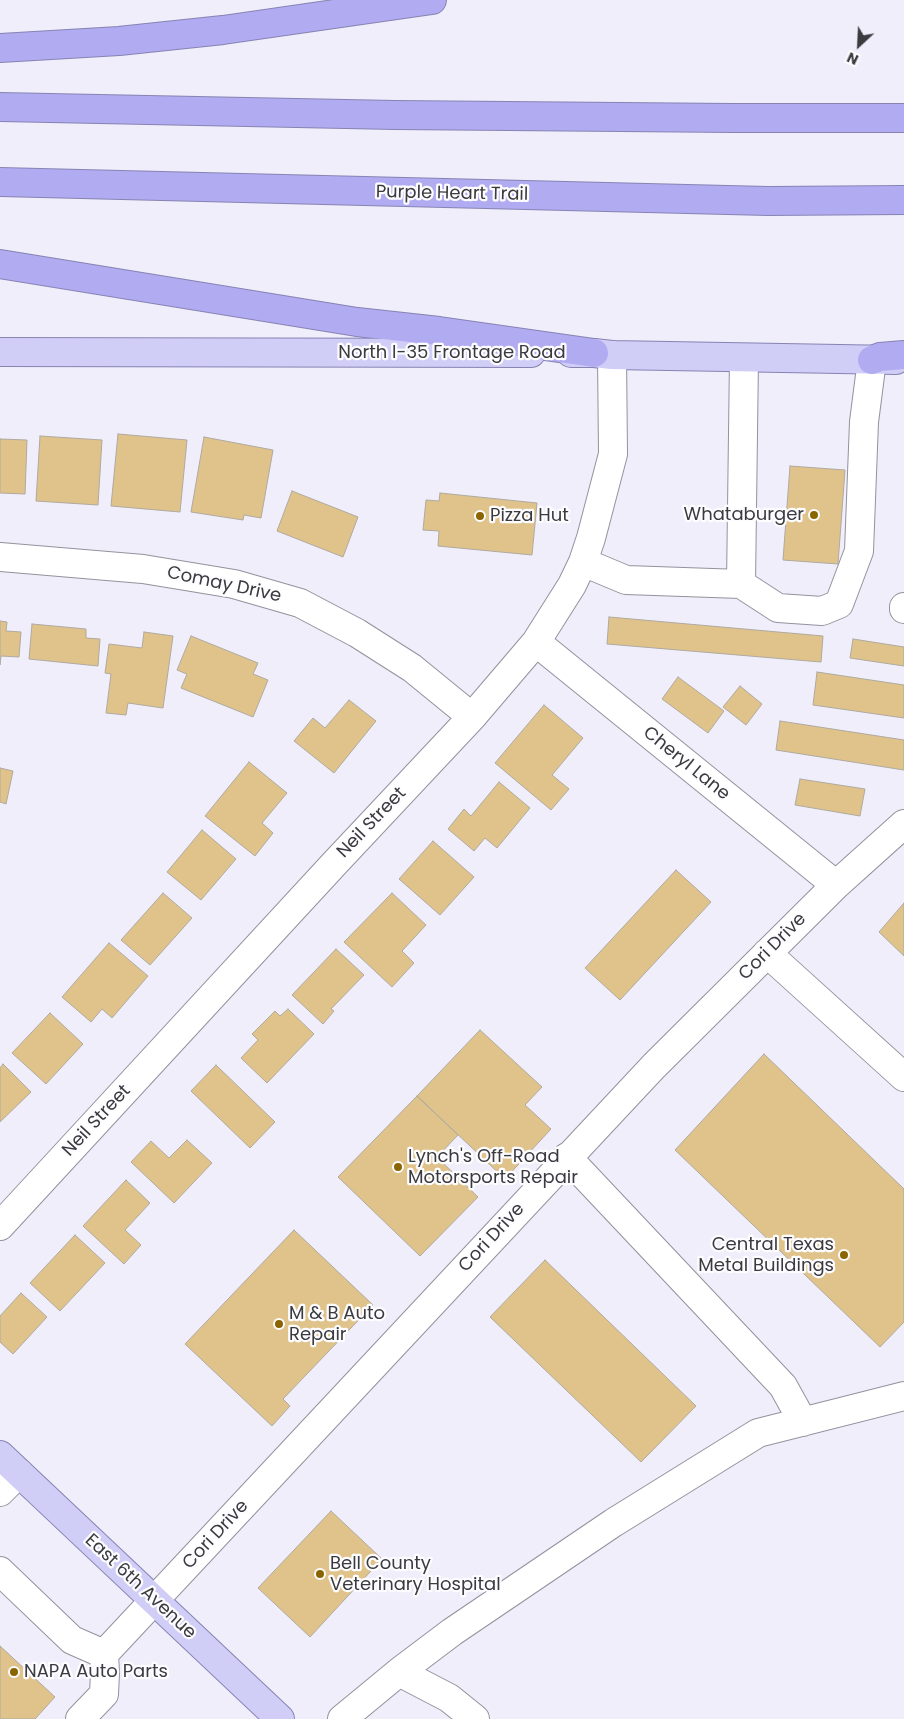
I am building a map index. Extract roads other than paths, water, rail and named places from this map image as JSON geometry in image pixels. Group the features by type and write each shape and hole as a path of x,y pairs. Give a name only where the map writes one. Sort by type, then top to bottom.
{"highway":[{"path":"0,48 119,40 223,30 432,0"},
{"path":"0,107 425,115 904,118"},
{"name":"Purple Heart Trail","path":"0,182 768,201 904,200"},
{"path":"0,264 358,322 439,331 603,354"},
{"path":"872,360 880,357 904,355"}],"main road":[{"name":"North I-35 Frontage Road","path":"0,352 603,354 904,360"},
{"name":"East 6th Avenue","path":"10,1464 280,1719"}],"street":[{"name":"Neil Street","path":"0,1226 327,871 472,717 536,642 572,585 583,562 613,454 603,354"},
{"path":"741,584 744,358"},
{"path":"583,562 626,580 741,584 778,608 822,611 839,604 859,551 864,422 872,360"},
{"name":"Comay Drive","path":"0,557 143,569 234,584 300,602 357,633 412,668 472,717"},
{"name":"Cheryl Lane","path":"536,642 836,886"},
{"name":"Cori Drive","path":"104,1654 654,1066 836,886 904,824"},
{"path":"767,954 904,1076"},
{"path":"567,1158 783,1386 803,1422"},
{"path":"342,1719 399,1672 452,1632 613,1522 758,1433 904,1396"},
{"path":"0,1492 10,1464"},
{"path":"0,1571 72,1640 104,1654 104,1694 80,1719"},
{"path":"399,1672 449,1698 475,1719"}],"place":[{"name":"Whataburger","path":"814,515"},
{"name":"Pizza Hut","path":"480,516"},
{"name":"Lynch's Off-Road Motorsports Repair","path":"398,1167"},
{"name":"Central Texas Metal Buildings","path":"844,1255"},
{"name":"M & B Auto Repair","path":"279,1324"},
{"name":"Bell County Veterinary Hospital","path":"320,1574"},
{"name":"NAPA Auto Parts","path":"14,1672"}]}
